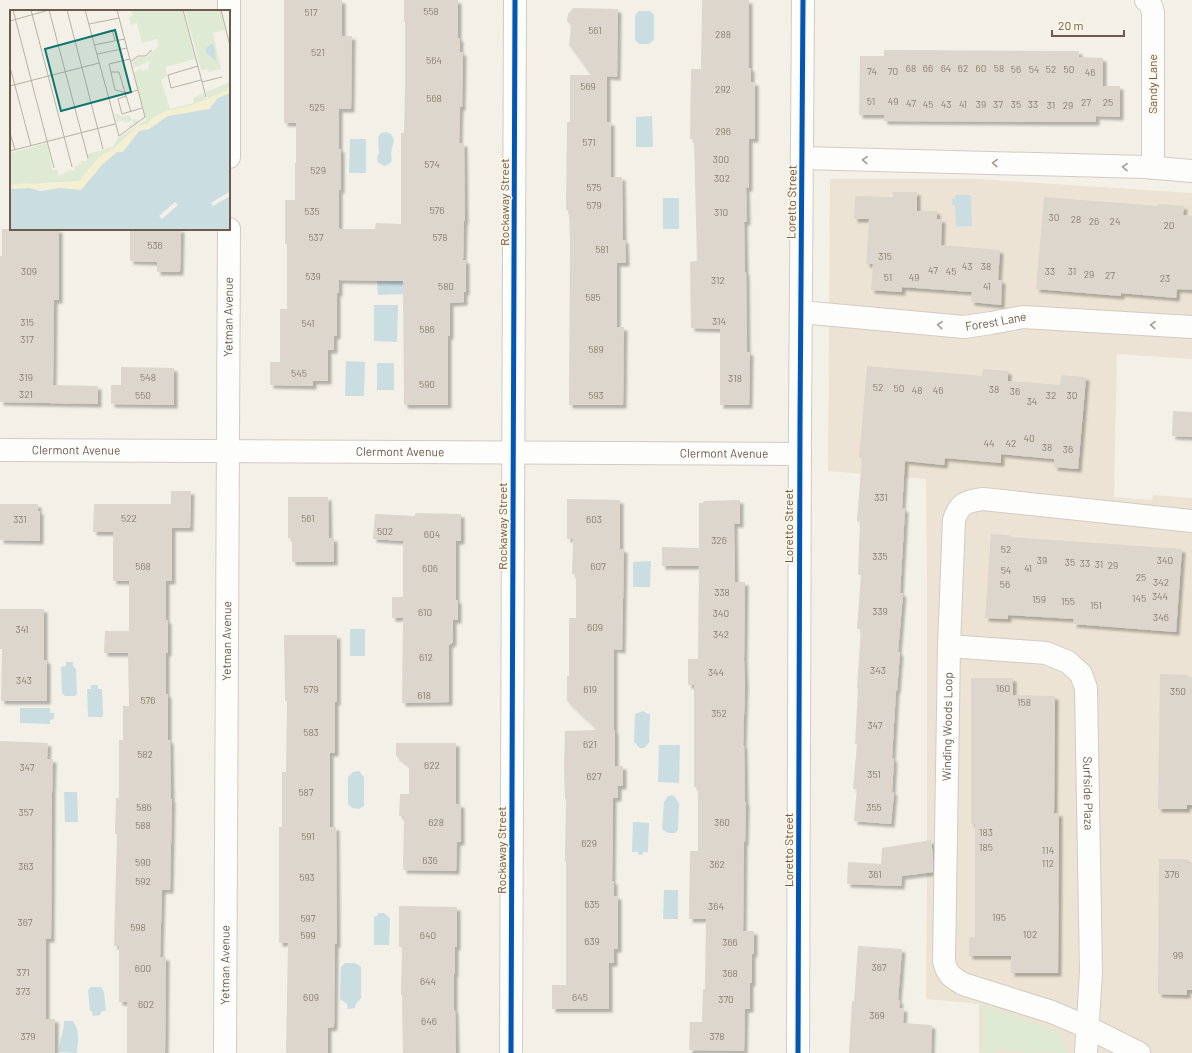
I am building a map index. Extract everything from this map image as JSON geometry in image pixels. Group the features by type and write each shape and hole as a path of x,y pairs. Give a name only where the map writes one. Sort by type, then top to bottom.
{"street":[{"path":"230,0 230,10"},
{"name":"Rockaway Street","path":"511,1053 515,0"},
{"name":"Loretto Street","path":"798,1053 803,0"},
{"name":"Sandy Lane","path":"1147,1 1152,7 1153,13 1152,168"},
{"path":"802,158 1152,168 1192,171"},
{"name":"Yetman Avenue","path":"225,1053 229,230"},
{"name":"Forest Lane","path":"801,312 964,327 991,324 1023,317 1192,327"},
{"name":"Clermont Avenue","path":"0,450 800,454"},
{"name":"Winding Woods Loop","path":"1139,1053 1087,1027 1052,1012 963,984 949,974 946,968 944,961 949,646 954,520 957,512 963,505 971,500 982,499 1192,521"},
{"name":"Surfside Plaza","path":"949,646 1046,653 1068,662 1082,674 1086,688 1091,972 1086,1053"}],"shaded area":[{"path":"639,11 650,11 654,15 654,40 649,44 639,44 635,40 635,15"},
{"path":"652,116 653,147 636,147 636,117"},
{"path":"386,132 391,134 394,140 391,153 392,161 384,166 378,162 377,158 379,153 378,137 381,133"},
{"path":"350,139 366,139 366,173 349,173"},
{"path":"830,179 976,179 1192,193 1192,359 1117,354 1114,497 1152,500 1153,495 1192,498 1192,1053 979,1053 979,1004 926,999 927,873 935,871 931,841 927,841 926,479 828,471"},
{"path":"955,195 971,195 972,226 956,227 955,205 952,205 952,199 955,199"},
{"path":"663,198 679,198 679,229 663,229"},
{"path":"377,281 405,281 405,294 378,295"},
{"path":"374,305 398,305 397,342 374,341"},
{"path":"346,361 365,362 364,396 345,396"},
{"path":"377,363 394,363 394,390 377,390"},
{"path":"651,561 650,587 633,587 633,562"},
{"path":"350,629 365,629 365,656 350,656"},
{"path":"66,662 73,662 73,666 76,669 77,694 75,696 65,696 62,693 61,667 66,666"},
{"path":"91,685 98,685 98,689 102,689 103,717 88,717 87,689 91,689"},
{"path":"20,708 50,708 50,713 54,713 54,719 50,720 50,724 20,723"},
{"path":"643,711 650,714 649,743 645,747 640,748 636,743 634,743 635,714"},
{"path":"659,745 680,745 679,783 658,782"},
{"path":"359,771 364,777 364,806 359,809 352,808 348,804 348,777 353,772"},
{"path":"64,792 77,792 78,822 65,822"},
{"path":"672,795 679,802 678,830 675,833 668,833 662,829 664,801 668,796"},
{"path":"633,822 649,823 648,852 643,852 642,855 638,855 638,852 632,852"},
{"path":"664,890 678,890 678,919 663,919"},
{"path":"378,913 384,913 390,918 389,945 374,945 374,917 378,915"},
{"path":"345,963 355,963 361,967 361,998 356,1004 355,1008 348,1009 347,1004 340,999 341,967"},
{"path":"91,987 101,987 104,992 106,1011 102,1011 100,1015 93,1016 92,1011 90,1011 88,990"},
{"path":"64,1021 73,1021 77,1028 78,1040 76,1053 59,1052"}],"green space":[{"path":"984,1006 1054,1030 1063,1040 1066,1053 1024,1053 1024,1051 995,1049 995,1053 983,1053"}],"building":[{"path":"284,0 342,0 342,36 352,36 351,109 339,109 341,190 339,190 339,228 375,229 376,223 401,224 401,133 404,133 405,88 404,0 458,0 458,38 460,38 460,52 463,52 462,107 460,107 459,143 464,143 465,221 463,260 466,260 466,292 464,292 464,302 450,303 450,336 448,336 448,405 404,405 403,281 339,280 339,293 337,293 337,336 334,336 334,350 328,350 328,381 313,381 313,386 270,385 270,362 280,362 280,309 287,309 285,200 295,200 296,123 284,123"},
{"path":"702,0 749,0 749,68 751,68 751,82 755,82 755,139 749,139 749,188 746,188 747,222 744,222 747,352 750,352 749,405 720,405 720,329 691,328 690,262 697,261 694,139 690,139 691,69 701,69"},
{"path":"573,8 618,9 617,77 607,76 607,122 611,122 611,177 622,177 623,240 625,240 626,263 617,263 617,327 624,327 623,405 569,405 570,241 569,214 568,210 566,210 567,122 570,122 570,75 591,75 569,45 571,25 567,21 568,14"},
{"path":"884,50 1079,51 1079,57 1103,58 1103,86 1120,86 1120,117 1096,116 1096,122 884,121 884,115 859,115 860,56 884,56"},
{"path":"893,192 917,192 917,211 937,211 937,219 942,219 941,245 1000,250 998,280 1002,280 1001,305 971,302 972,292 902,287 902,292 871,290 873,264 866,264 869,219 854,219 855,196 893,197"},
{"path":"1044,197 1158,206 1159,204 1184,206 1183,215 1192,216 1192,290 1177,289 1176,298 1121,293 1121,296 1036,289"},
{"path":"2,229 59,230 59,300 54,300 53,385 98,386 98,404 0,402 0,256 2,256"},
{"path":"130,230 181,230 180,272 157,272 157,262 130,261"},
{"path":"867,366 982,376 983,369 1008,371 1008,381 1060,385 1061,375 1086,377 1078,469 1054,467 1054,459 1001,454 1001,463 945,458 944,465 905,461 902,508 905,509 900,593 903,593 892,758 894,759 892,792 894,792 891,824 854,821 857,789 853,789 857,744 855,744 861,629 857,629 861,575 858,575 860,522 857,521 862,458 859,458"},
{"path":"121,367 174,368 174,405 111,404 111,385 121,385"},
{"path":"1173,411 1192,412 1192,437 1172,436"},
{"path":"171,491 191,491 190,528 172,528 172,581 166,581 168,653 166,653 166,694 168,694 168,740 170,740 172,799 170,890 162,890 160,957 166,957 165,1053 127,1053 127,1002 119,1002 119,946 114,946 117,834 115,834 116,798 119,798 119,740 123,740 123,706 129,706 128,653 104,653 105,631 129,631 129,581 113,581 113,532 93,532 94,504 171,504"},
{"path":"288,497 328,497 329,538 334,538 334,562 292,562 292,538 288,538"},
{"path":"567,499 620,500 620,549 624,549 622,650 614,649 614,730 615,766 623,766 623,786 618,786 618,798 613,798 612,881 614,881 614,896 618,896 618,949 614,949 614,963 609,963 609,1009 552,1009 552,985 566,985 565,731 598,730 567,701 567,676 569,676 569,618 576,618 576,574 572,574 573,539 567,539"},
{"path":"740,500 740,524 734,524 735,582 745,582 745,685 743,745 746,802 743,931 754,931 752,983 750,983 750,1009 745,1009 744,1051 689,1050 690,1022 702,1022 703,989 705,989 706,919 689,919 690,851 698,851 698,787 694,787 694,685 688,685 688,659 698,659 699,566 662,566 662,547 699,548 699,503 703,503 704,501"},
{"path":"0,504 38,504 38,511 40,511 40,541 0,540"},
{"path":"415,513 461,514 461,541 456,541 456,600 458,600 458,620 453,620 453,642 449,645 449,702 402,703 403,618 392,618 392,597 403,597 403,541 373,539 375,514 415,516"},
{"path":"991,534 1010,535 1010,537 1182,549 1176,632 1073,624 1074,619 1008,615 1008,619 985,618"},
{"path":"0,609 44,609 44,660 47,660 47,701 1,701 2,649 0,649"},
{"path":"284,635 337,635 335,753 330,753 330,827 336,827 337,944 335,944 334,1027 328,1028 328,1053 286,1053 288,943 279,943 279,827 282,827 282,772 286,772 287,701 285,701"},
{"path":"1160,674 1189,675 1189,678 1192,678 1192,805 1187,805 1187,809 1158,809"},
{"path":"971,678 1013,678 1013,695 1055,696 1054,813 1059,813 1058,973 1011,973 1011,956 969,956 969,937 975,937 975,824 971,824"},
{"path":"0,741 48,743 47,759 53,759 51,939 46,939 46,1019 55,1019 55,1053 0,1053"},
{"path":"396,743 456,743 456,804 461,804 461,842 457,842 456,871 403,870 404,816 399,816 400,794 409,794 409,766 396,756"},
{"path":"931,840 933,872 902,876 901,886 847,884 848,862 881,864 882,848"},
{"path":"1159,859 1187,859 1187,863 1192,863 1192,990 1187,990 1187,995 1158,994"},
{"path":"399,906 457,907 457,947 455,947 454,974 456,1053 403,1053 401,995 402,947 399,947"},
{"path":"858,946 902,949 898,1000 900,1001 899,1008 904,1008 903,1023 932,1025 931,1053 849,1053 852,1001 854,1001"}],"cycle path":[{"path":"511,1053 515,0"},
{"path":"798,1053 803,0"}]}
